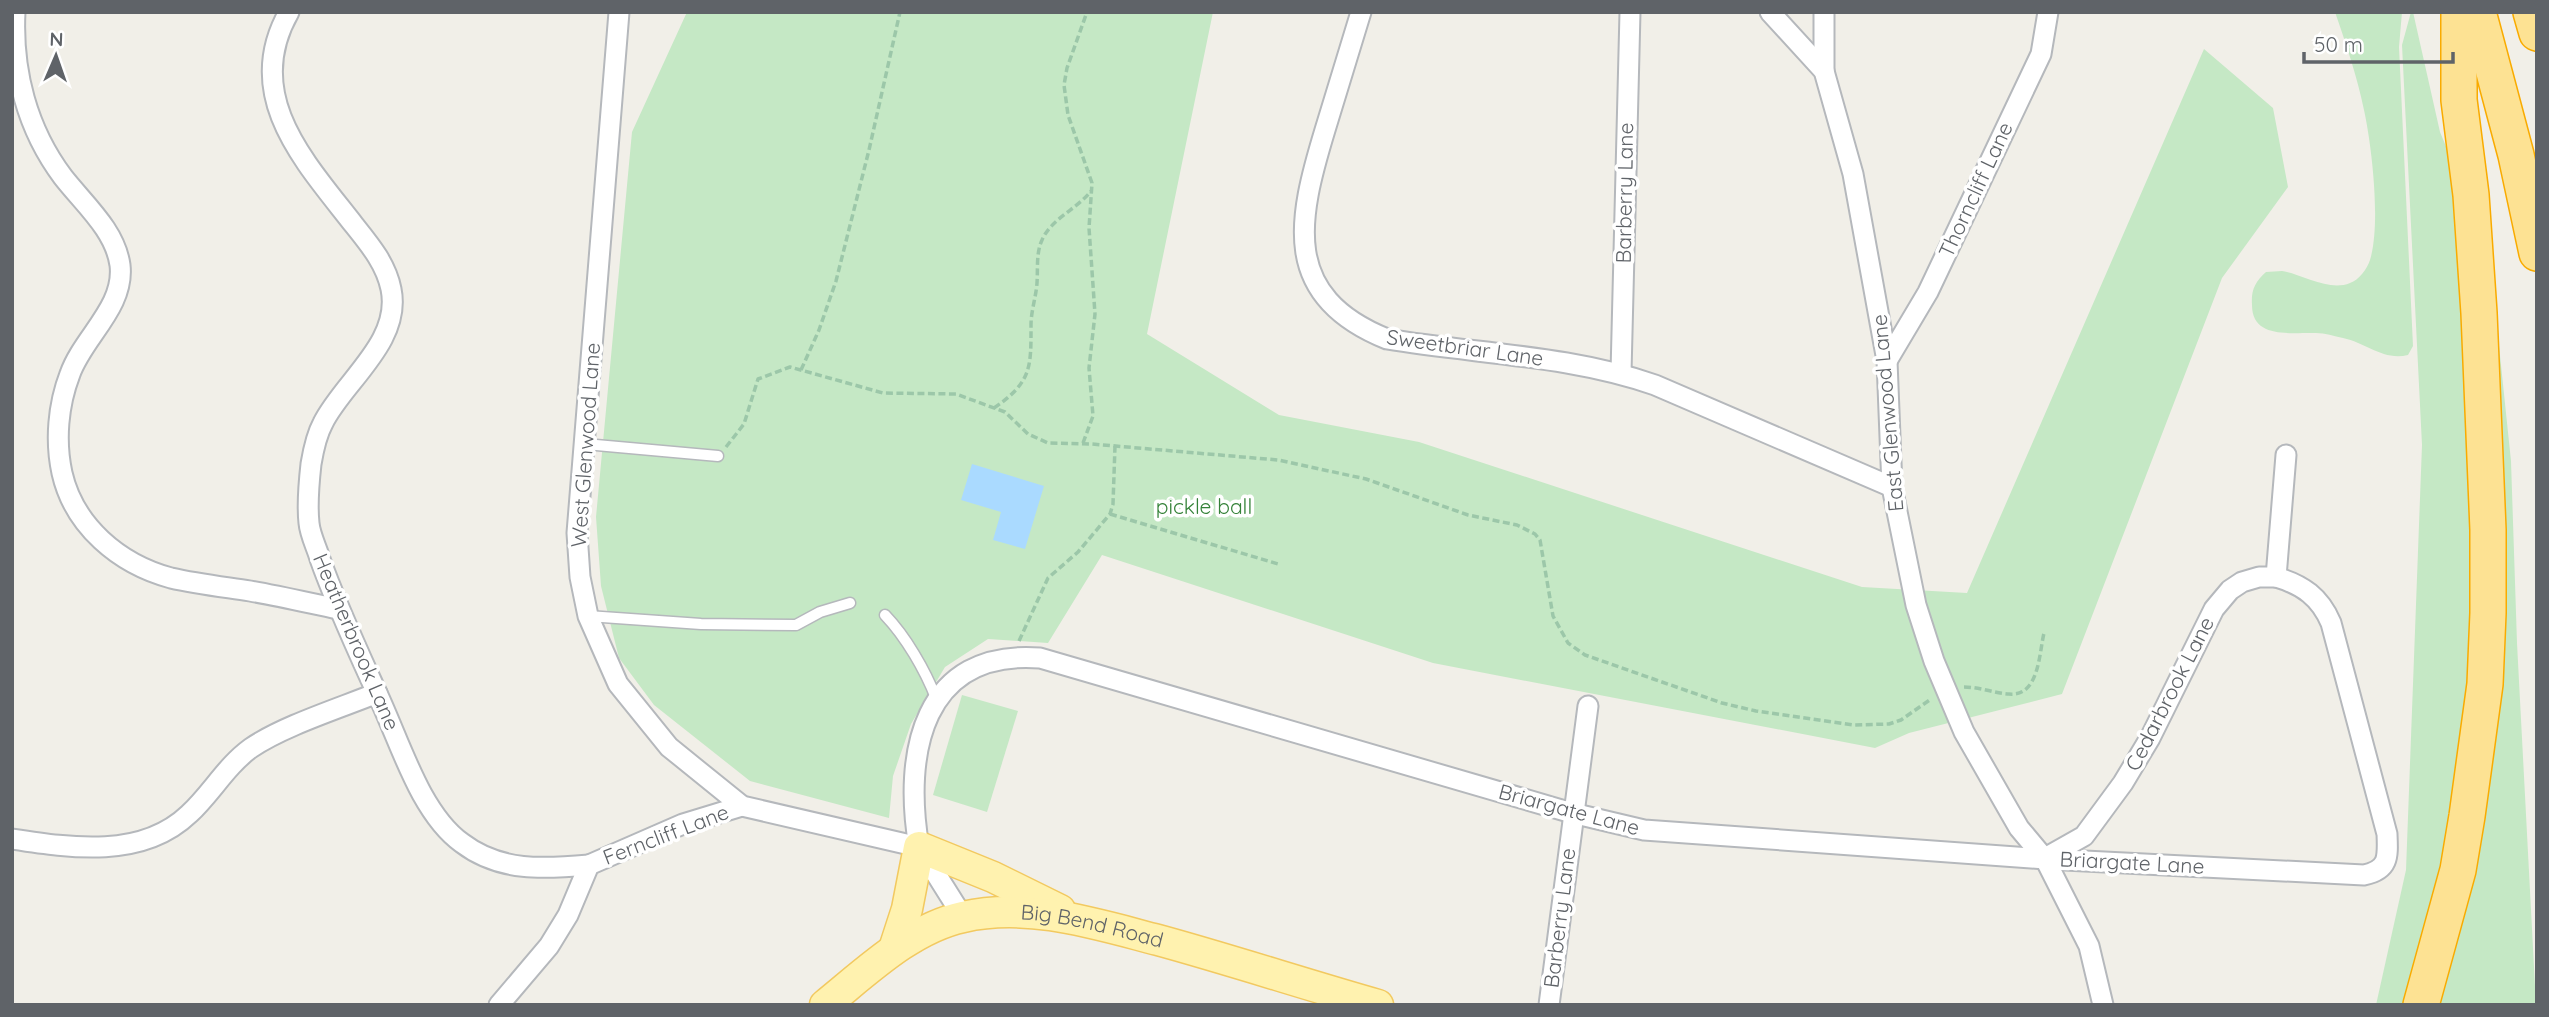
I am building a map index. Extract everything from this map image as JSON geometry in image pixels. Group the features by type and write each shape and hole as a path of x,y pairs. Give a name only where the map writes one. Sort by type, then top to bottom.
{"highway":[{"path":"2420,1004 2458,870 2468,816 2485,684 2488,613 2488,517 2480,327 2471,195 2459,100 2459,12"},
{"path":"2478,12 2516,155 2537,253"},
{"path":"2531,12 2537,33"}],"main road":[{"path":"894,949 907,909 919,847 993,877 1079,919"},
{"name":"Big Bend Road","path":"825,1005 894,949 963,917 1003,913 1079,919 1189,948 1378,1005"}],"street":[{"path":"15,12 14,43 18,74 41,140 62,175 102,225 114,246 120,265 119,285 114,301 83,347 70,373 61,402 58,433 60,462 66,488 78,516 91,532 114,550 144,568 170,578 285,597 338,609"},
{"name":"Heatherbrook Lane","path":"289,12 276,45 273,72 282,122 295,149 375,252 386,271 392,293 391,315 386,332 322,424 311,465 309,525 338,609 421,793 442,825 462,844 491,860 515,867 547,869 589,865"},
{"name":"West Glenwood Lane","path":"619,12 577,533 580,578 588,616 618,684 669,747 742,806 919,847"},
{"name":"Sweetbriar Lane","path":"1361,12 1311,178 1303,232 1306,258 1312,274 1325,295 1343,315 1364,330 1387,339 1560,362 1621,373 1655,385 1892,487"},
{"name":"Barberry Lane","path":"1621,373 1630,12"},
{"name":"East Glenwood Lane","path":"1770,12 1824,71 1853,174 1875,283 1887,361 1892,487 1916,605 1946,693 1964,732 2019,828 2045,859 2088,946 2103,1005"},
{"path":"1824,12 1824,71"},
{"name":"Thorncliff Lane","path":"1887,361 1928,292 2041,54 2048,12"},
{"path":"2276,577 2286,455"},
{"name":"Cedarbrook Lane","path":"2045,859 2084,836 2123,783 2150,738 2214,609 2230,590 2242,582 2259,577 2276,577"},
{"name":"Briargate Lane","path":"919,847 913,811 917,756 936,698 955,678 974,668 1018,656 1040,658 1572,813 1644,830 2045,859 2364,875 2375,873 2383,867 2387,858 2387,834 2331,623 2325,608 2311,593 2295,583 2276,577"},
{"path":"12,839 63,845 116,846 143,843 169,831 189,814 232,765 250,749 273,736 377,693"},
{"name":"Barberry Lane","path":"1549,1005 1588,706"},
{"name":"Ferncliff Lane","path":"499,1005 549,946 568,915 589,865 682,824 742,806"},
{"path":"919,847 963,917"}],"lane":[{"path":"585,444 719,456"},
{"path":"588,616 701,624 796,625 820,612 850,603"},
{"path":"886,615 925,675 936,698"}],"path":[{"path":"801,371 820,330 836,281 900,12"},
{"path":"1083,443 1093,416 1089,368 1095,314 1089,228 1093,190 1088,167 1068,115 1064,85 1067,68 1087,12"},
{"path":"994,408 1015,391 1028,370 1042,240 1052,226 1093,190"},
{"path":"719,456 744,424 758,379 790,367 883,393 956,394 994,408 1016,420 1028,434 1037,439 1062,444 1083,443 1278,460 1321,468 1378,483 1468,515 1517,525 1528,530 1540,540 1553,616 1568,643 1585,655 1695,695 1756,710 1870,726 1901,720 1923,703 1964,687 2008,694 2024,691 2031,685 2044,633"},
{"path":"1018,656 1017,645 1044,584 1085,545 1110,514 1114,504 1114,446"},
{"path":"1110,514 1278,564"}],"green space":[{"name":"pickle ball","path":"687,12 1213,12 1147,334 1279,415 1419,442 1862,587 1967,593 2204,49 2273,108 2288,187 2222,278 2062,694 1909,733 1875,748 1433,663 1102,555 1048,643 988,639 945,667 911,724 893,776 889,818 750,781 654,705 619,658 601,586 596,517 632,132"},
{"path":"2335,12 2402,12 2399,47 2413,346 2408,355 2383,354 2352,340 2326,334 2275,332 2259,324 2254,316 2253,291 2266,272 2282,271 2325,284 2342,285 2359,277 2370,260 2375,206 2370,144 2358,85"},
{"path":"2411,12 2440,132 2489,250 2511,461 2517,643 2536,1005 2376,1005 2406,870 2422,445 2402,45"},
{"path":"962,695 1018,711 987,812 933,795"}],"water":[{"path":"972,464 1044,486 1025,549 993,540 1001,512 961,500"}]}
